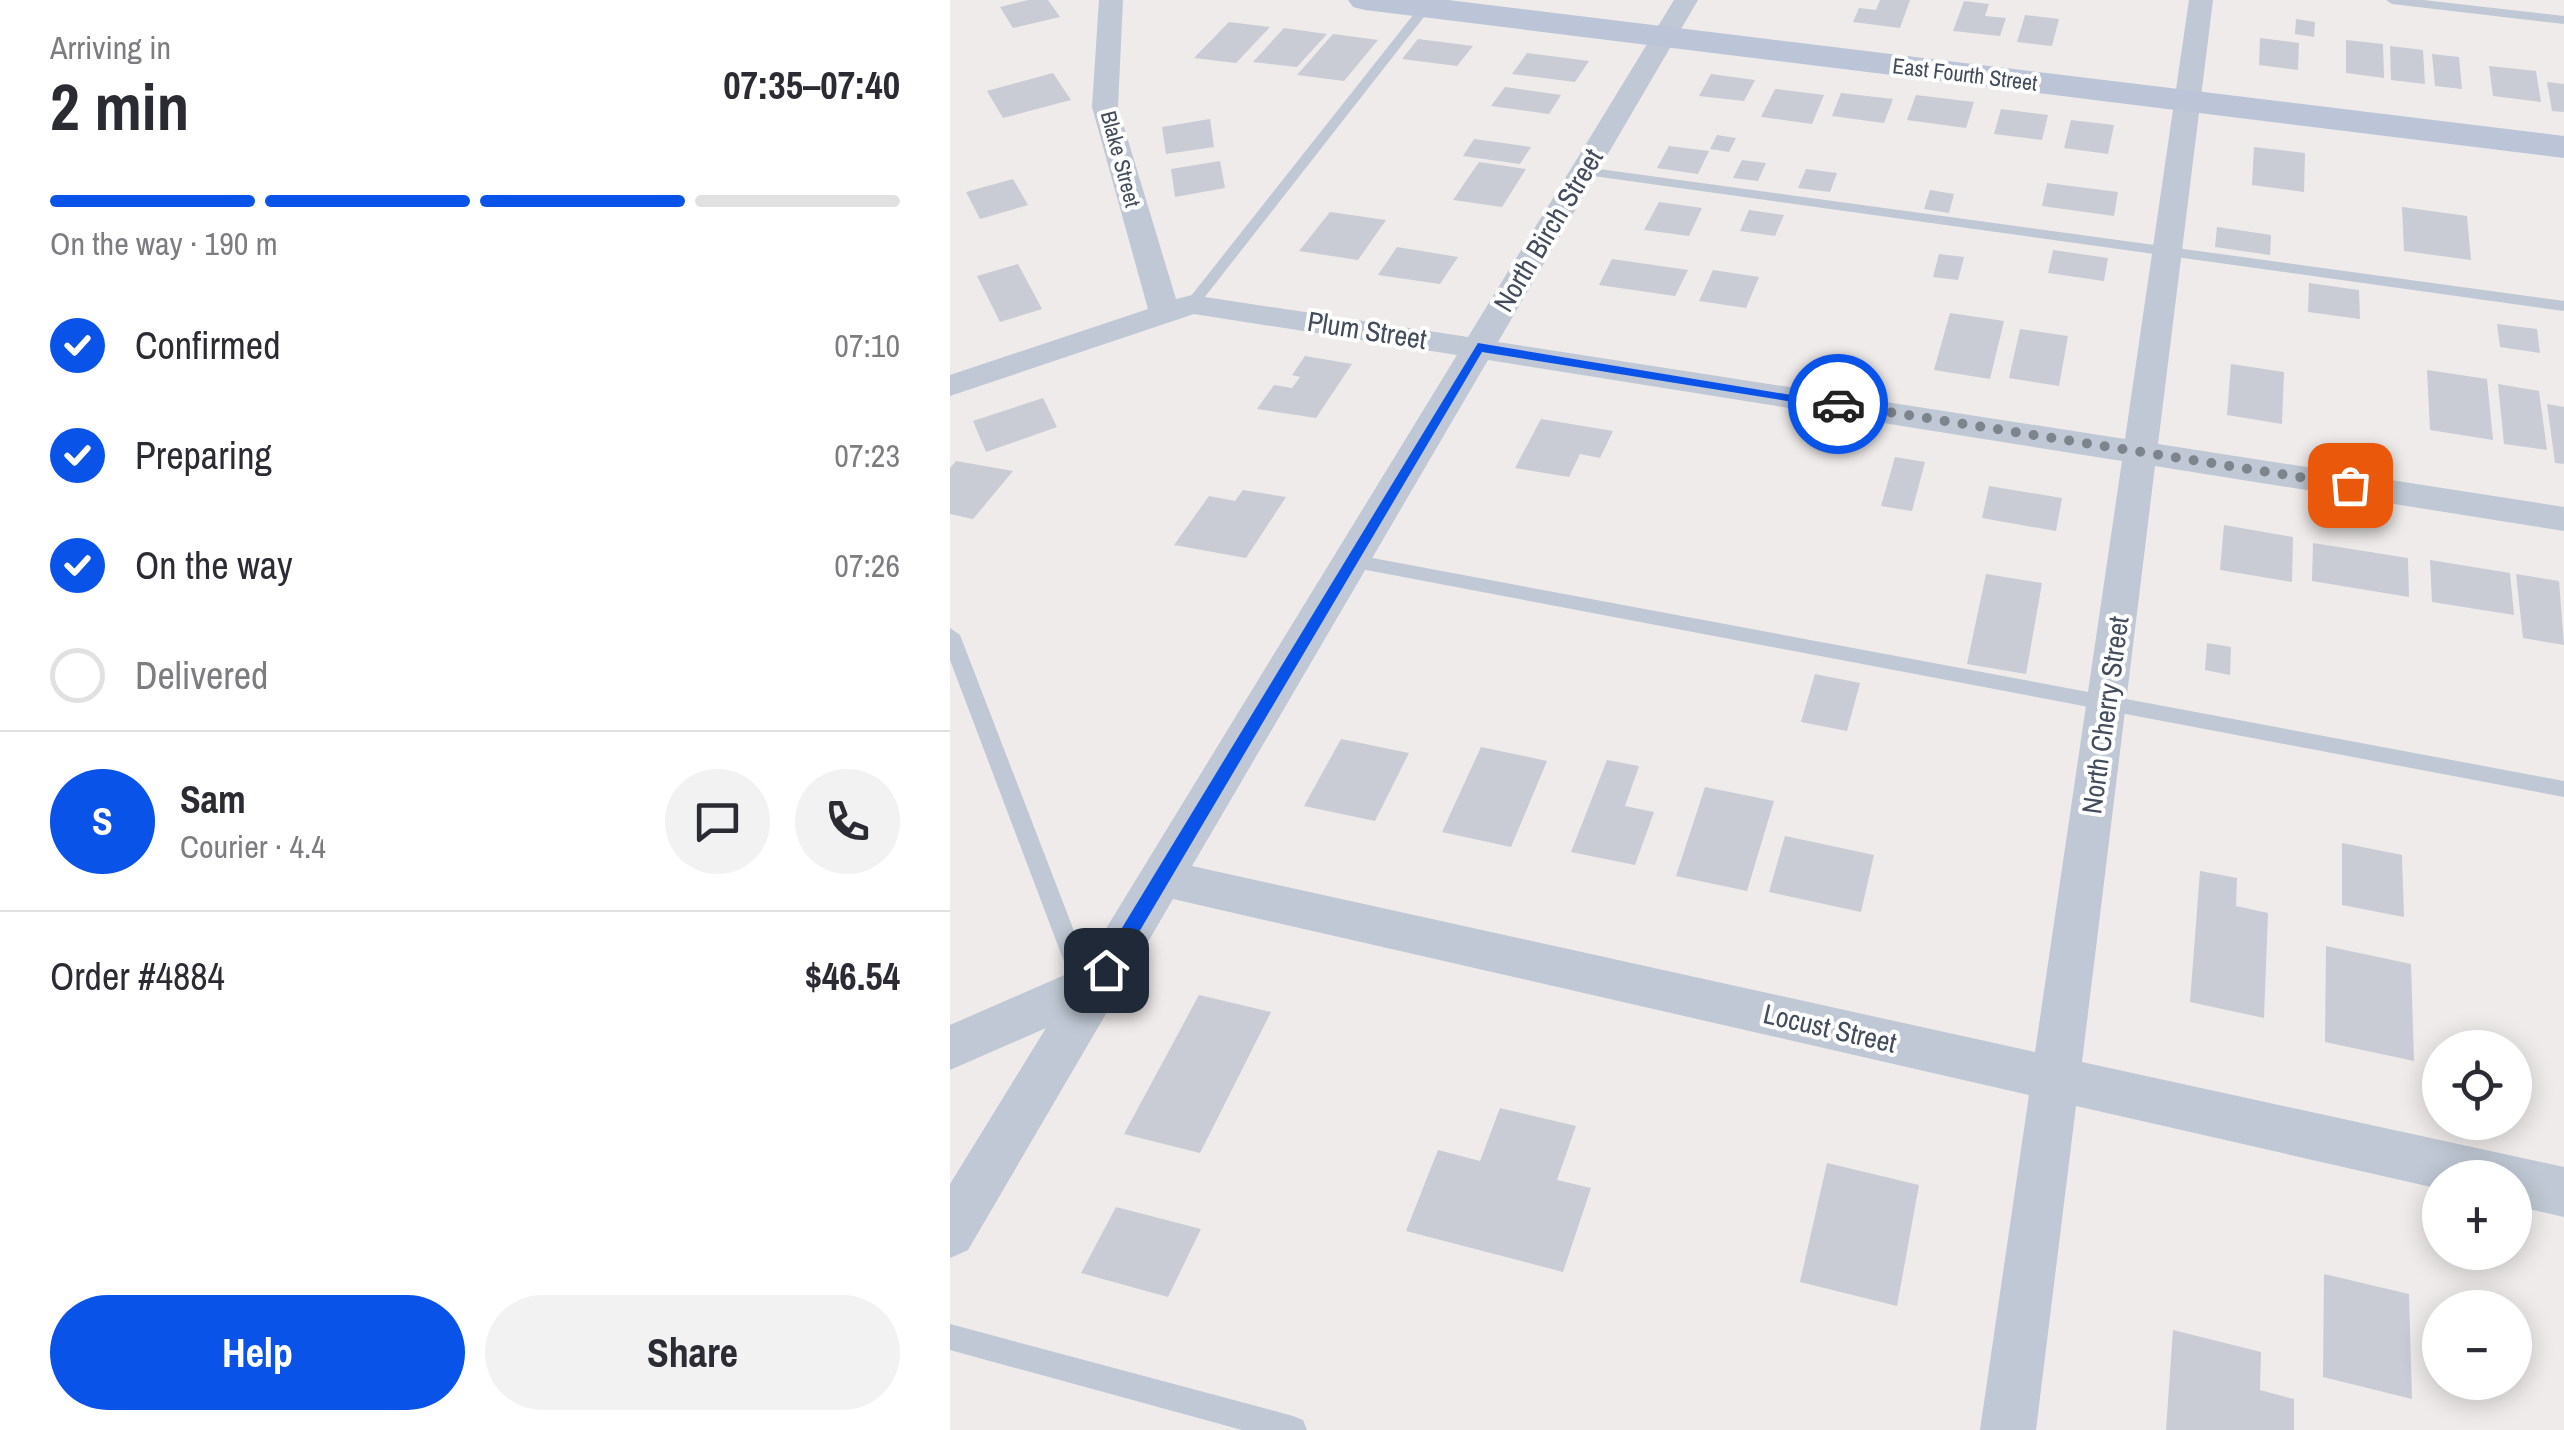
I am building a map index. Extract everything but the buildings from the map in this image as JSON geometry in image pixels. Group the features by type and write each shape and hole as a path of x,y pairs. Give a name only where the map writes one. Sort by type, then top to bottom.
{"main road":[{"name":"East Fourth Street","path":"1365,0 1428,4 2564,148"}],"street":[{"name":"Blake Street","path":"1111,0 1105,107 1178,309"},
{"name":"North Birch Street","path":"950,1232 1096,979 1162,878 1686,0"},
{"name":"North Cherry Street","path":"2008,1430 2164,251 2201,0"},
{"name":"Plum Street","path":"950,386 1178,309 1478,347 2564,519"},
{"name":"Locust Street","path":"1162,878 2422,1161"},
{"path":"950,1048 1096,979"},
{"path":"2532,1185 2564,1192"}],"lane":[{"path":"2392,0 2564,20"},
{"path":"1178,309 1428,4"},
{"path":"1584,170 2564,306"},
{"path":"1351,561 2564,788"},
{"path":"950,635 1096,979"},
{"path":"950,1337 1292,1430"}],"way so far":[{"path":"1838,404 2350,485"}],"route":[{"path":"1106,970 1478,347 1838,404"}]}
